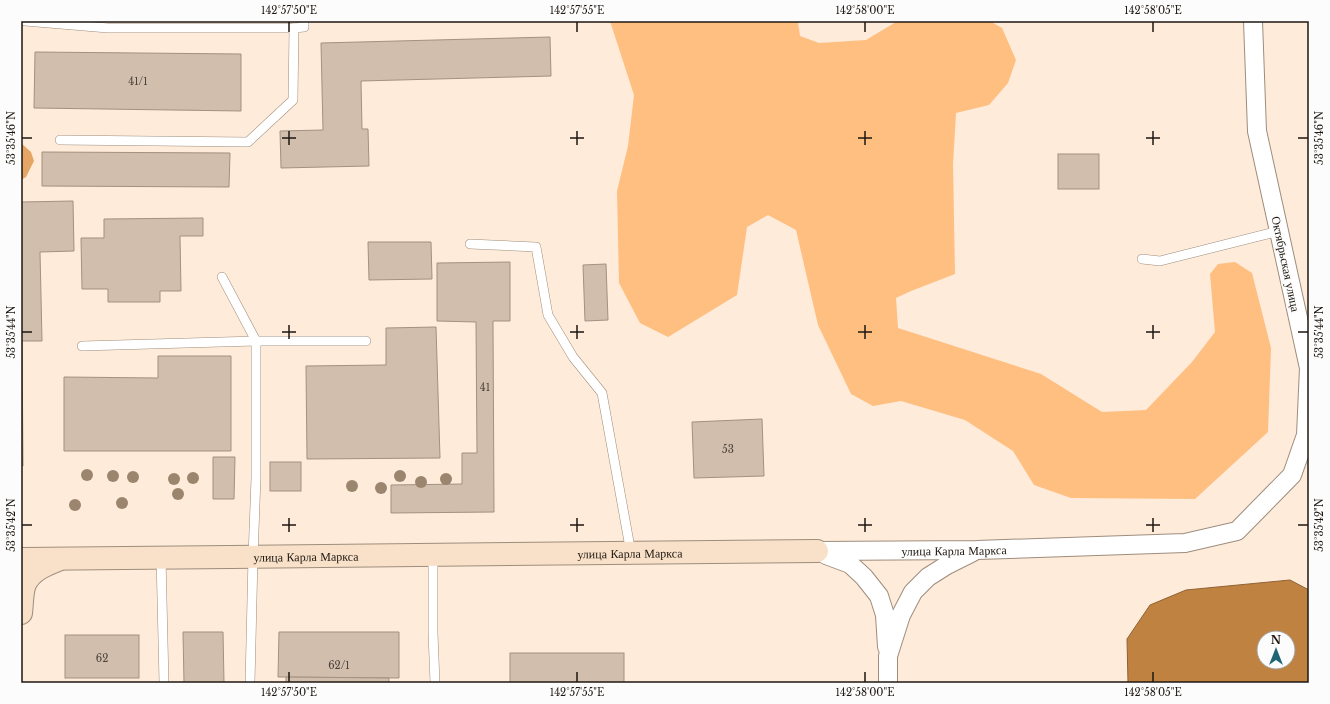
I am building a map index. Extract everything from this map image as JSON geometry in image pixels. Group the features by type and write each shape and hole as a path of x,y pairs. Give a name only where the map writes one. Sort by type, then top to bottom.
{"street":[{"name":"Октябрьская улица","path":"1237,531 1292,475 1306,435 1309,368 1256,131 1253,21"},
{"name":"улица Карла Маркса","path":"21,559 977,550 1185,543 1237,531"},
{"path":"888,656 901,614 913,592 928,577 946,565 977,550"},
{"path":"817,551 850,564 864,577 879,596 884,614 888,656 888,683"},
{"path":"21,613 25,584 35,572 46,564 60,558"}],"lane":[{"path":"25,21 108,25 294,28 304,27 304,21"},
{"path":"60,140 248,142 293,100 294,28"},
{"path":"1142,259 1160,261 1279,231"},
{"path":"470,244 536,247 548,315 574,357 602,393 631,553"},
{"path":"222,277 256,341 256,478 252,557 250,683"},
{"path":"82,346 256,341 366,341"},
{"path":"433,555 433,633 435,683"},
{"path":"161,557 164,683"}],"shaded area":[{"path":"610,21 799,21 800,36 819,43 866,40 896,22 901,21 990,21 1002,28 1016,60 1008,83 989,105 956,113 953,164 955,274 896,298 898,328 1041,374 1102,412 1146,410 1192,362 1215,332 1210,274 1218,264 1235,262 1252,273 1271,348 1268,432 1195,499 1071,498 1034,485 1013,451 965,420 901,401 873,406 851,394 818,325 796,230 768,215 747,227 737,295 668,337 640,323 619,283 617,191 628,146 634,95"},
{"path":"21,143 31,152 34,161 26,177 21,180"},
{"path":"1290,580 1309,590 1309,683 1128,683 1127,639 1150,605 1186,590"}],"building":[{"path":"550,37 551,76 361,81 362,129 368,129 369,166 281,168 280,131 323,130 321,43"},
{"path":"35,52 241,54 241,111 34,108"},
{"path":"42,152 230,153 229,187 42,186"},
{"path":"1058,154 1099,154 1099,189 1058,189"},
{"path":"73,201 74,251 40,252 42,341 22,341 23,466 21,466 21,202"},
{"path":"203,218 203,236 180,236 181,291 160,291 160,302 108,302 108,289 82,289 81,238 104,238 104,219"},
{"path":"368,242 431,242 432,279 369,280"},
{"path":"510,262 510,321 493,321 494,512 391,513 391,485 462,484 462,453 477,453 476,322 437,321 437,263"},
{"path":"606,264 608,320 585,321 583,265"},
{"path":"436,327 440,458 307,459 306,366 386,365 386,328"},
{"path":"158,356 231,356 231,451 64,451 64,377 158,378"},
{"path":"762,419 764,476 694,478 692,422"},
{"path":"213,457 235,457 234,499 213,499"},
{"path":"270,462 301,462 301,491 270,491"},
{"path":"183,632 223,632 224,683 184,683"},
{"path":"279,632 399,632 399,678 278,677"},
{"path":"65,635 139,635 139,678 65,678"},
{"path":"510,653 624,653 624,683 510,683"},
{"path":"286,677 389,678 389,683 286,683"}]}
